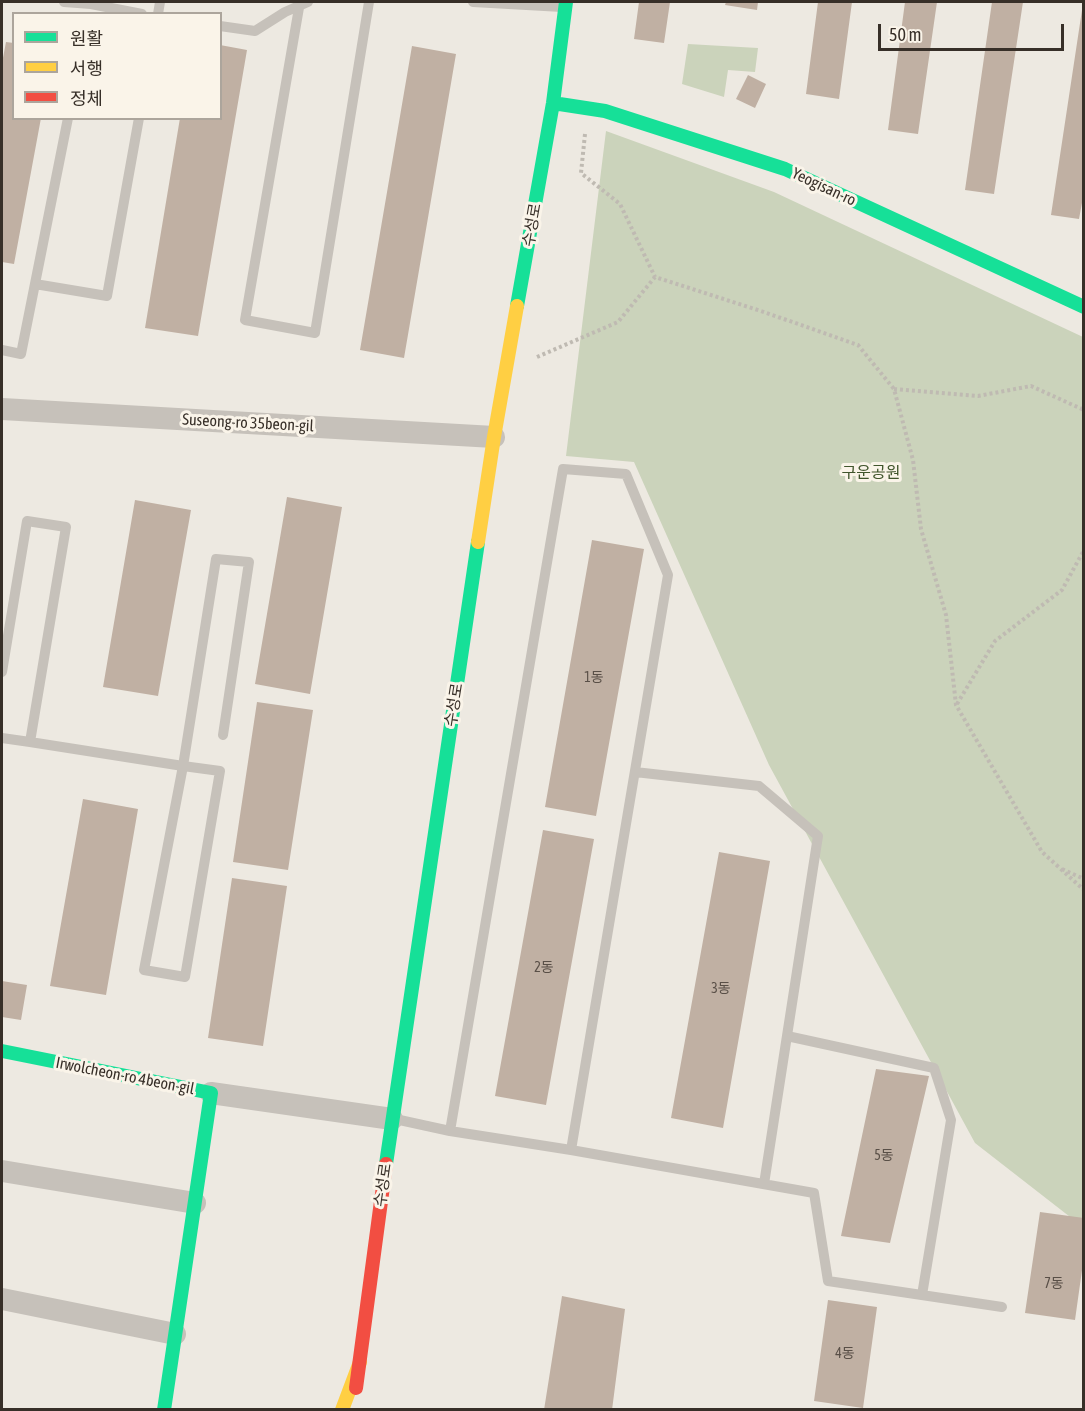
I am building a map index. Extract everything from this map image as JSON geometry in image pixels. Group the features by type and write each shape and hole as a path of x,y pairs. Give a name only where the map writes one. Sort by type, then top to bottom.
{"street":[{"name":"수성로","path":"353,1410 392,1119 495,438 553,103 566,4"},
{"name":"Yeogisan-ro","path":"553,103 605,111 785,169 1083,307"},
{"name":"Suseong-ro 35beon-gil","path":"2,409 495,438"},
{"name":"Irwolcheon-ro 4beon-gil","path":"2,1051 211,1093 164,1410"},
{"path":"211,1093 392,1119"},
{"path":"2,1171 195,1203"},
{"path":"2,1299 175,1334"},
{"path":"342,1410 360,1362"}],"lane":[{"path":"64,2 129,12"},
{"path":"302,3 244,320 315,333 369,2"},
{"path":"473,2 566,4"},
{"path":"222,26 255,31 302,3"},
{"path":"2,350 21,354 68,120"},
{"path":"34,284 107,296 139,120"},
{"path":"450,1131 563,469 626,474 668,575 571,1150"},
{"path":"2,672 27,521 66,527 30,742"},
{"path":"2,738 183,766 220,771 185,977 144,970 183,766 216,559 249,562 223,735"},
{"path":"635,772 759,786 818,836 764,1184"},
{"path":"787,1036 934,1068 951,1120 922,1295"},
{"path":"392,1119 450,1131 814,1193 828,1281 1002,1307"}],"path":[{"path":"588,108 581,173 620,204 654,277 858,345 894,389 913,460 921,529 946,615 956,705 1042,852 1083,890"},
{"path":"506,371 618,322 654,277"},
{"path":"894,389 978,396 1031,386 1083,410"},
{"path":"956,705 995,641 1062,590 1083,550"},
{"path":"1058,867 1083,879"}],"green space":[{"path":"688,44 758,48 755,72 728,70 724,97 682,84"},
{"name":"구운공원","path":"606,131 774,192 1083,337 1083,1227 975,1143 769,765 634,462 566,456"}],"building":[{"path":"639,2 670,2 664,43 634,39"},
{"path":"726,2 758,2 757,10 725,5"},
{"path":"818,2 852,2 839,99 806,94"},
{"path":"905,2 937,2 918,134 888,130"},
{"path":"992,2 1023,2 994,194 965,190"},
{"path":"1082,10 1084,11 1084,192 1079,219 1051,215"},
{"path":"6,42 12,43 12,120 41,120 14,264 2,262 2,63"},
{"path":"222,45 247,50 198,336 145,328 180,120 222,120"},
{"path":"412,46 456,54 404,358 360,350"},
{"path":"748,75 766,84 755,108 736,99"},
{"path":"287,497 342,507 310,694 255,684"},
{"path":"135,500 191,510 158,696 103,687"},
{"path":"592,540 644,549 596,816 545,807"},
{"path":"257,702 313,710 288,870 233,862"},
{"path":"83,799 138,809 106,995 50,986"},
{"path":"543,830 594,839 546,1105 495,1096"},
{"path":"719,852 770,861 723,1128 671,1118"},
{"path":"232,878 287,886 263,1046 208,1038"},
{"path":"2,981 27,985 21,1020 2,1017"},
{"path":"876,1069 929,1076 890,1243 841,1236"},
{"path":"1040,1212 1084,1218 1084,1256 1075,1320 1025,1313"},
{"path":"562,1296 625,1309 612,1410 544,1410"},
{"path":"828,1300 877,1307 863,1408 814,1401"}],"traffic: fast":[{"path":"517,306 553,103 566,2"},
{"path":"553,103 605,111 785,169 1084,307"},
{"path":"386,1164 478,542"},
{"path":"2,1051 211,1093 164,1410"}],"traffic: slow":[{"path":"478,542 517,306"},
{"path":"342,1410 360,1362"}],"traffic: jam":[{"path":"356,1388 386,1164"}]}
